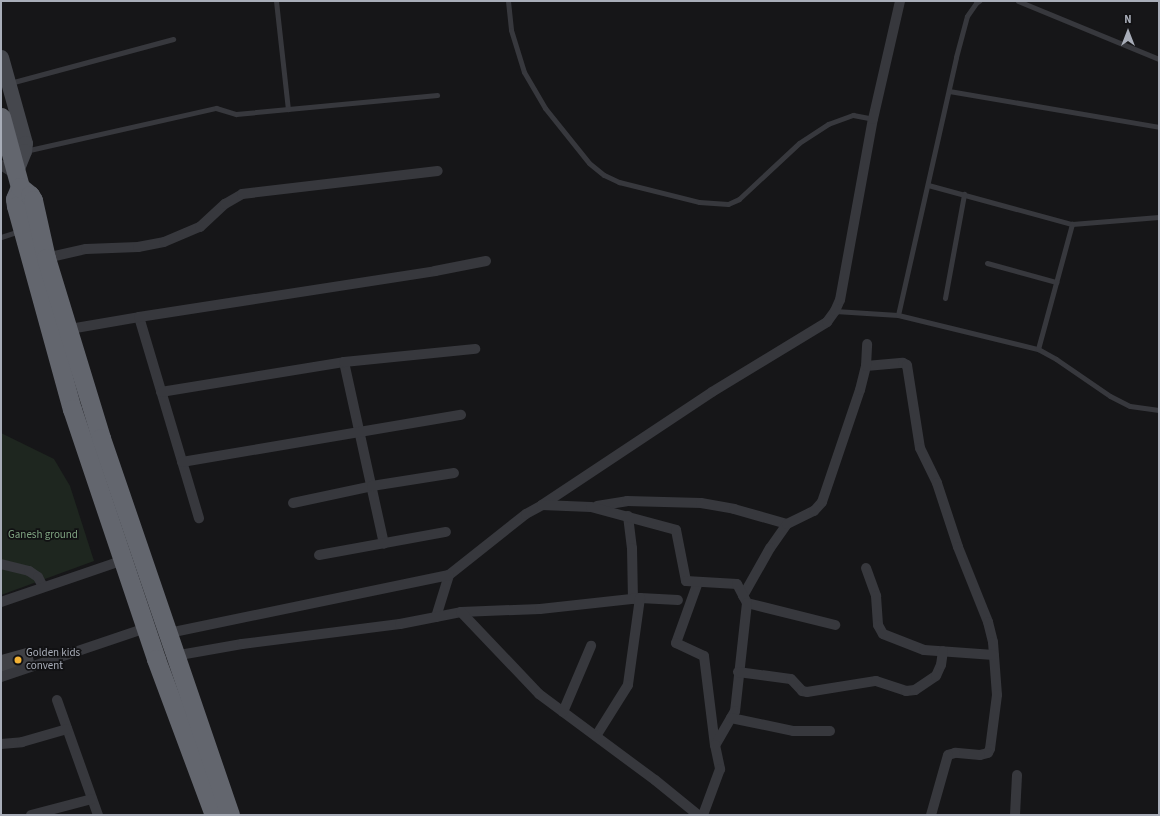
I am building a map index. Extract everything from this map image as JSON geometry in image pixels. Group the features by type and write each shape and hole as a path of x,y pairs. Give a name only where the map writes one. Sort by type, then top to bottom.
{"highway":[{"path":"1,117 14,173 15,202 23,230 59,331 101,438 154,633 214,815"},
{"path":"14,173 32,197 46,258 72,409 121,561 154,633 174,656 230,815"}],"street":[{"path":"1,677 154,633 449,575 521,517 542,505 712,392 827,322 835,311 840,300 874,119 900,1"},
{"path":"1,57 25,143 24,151 14,173"},
{"path":"46,258 86,249 138,247 164,242 200,226 225,204 242,194 438,171"},
{"path":"59,331 139,317 435,271 486,261"},
{"path":"139,317 199,518"},
{"path":"715,745 735,711 738,672 744,644 745,600 770,548 788,524 814,511 822,502 851,417 866,366 868,344"},
{"path":"161,392 344,362 475,349"},
{"path":"344,362 384,544"},
{"path":"866,366 903,363 907,365 920,448 937,483 958,548 988,622 994,655 997,694 990,749 988,753 980,755 955,753 948,755 931,815"},
{"path":"182,462 461,415"},
{"path":"293,503 372,486 454,473"},
{"path":"591,507 627,501 701,503 734,509 788,524"},
{"path":"542,505 591,507 676,530 686,581 737,584 745,600 835,625"},
{"path":"596,736 628,684 636,598 628,516"},
{"path":"319,555 446,532"},
{"path":"1,602 121,561"},
{"path":"1,564 29,571 38,577 43,587"},
{"path":"866,568 876,596 878,625 883,634 913,646 943,651 994,655"},
{"path":"436,617 449,575"},
{"path":"698,582 676,643 704,656 715,745 720,769 703,815"},
{"path":"174,656 242,644 400,624 461,612 540,609 636,598 678,600"},
{"path":"461,612 539,694 655,780 694,814"},
{"path":"563,712 591,646"},
{"path":"738,672 791,680 802,690 807,692 876,681 906,690 915,690 936,676 941,666 943,651"},
{"path":"57,700 98,815"},
{"path":"731,718 793,731 830,731"},
{"path":"1,744 22,742 68,729"},
{"path":"1015,815 1017,775"},
{"path":"31,815 92,799"}],"lane":[{"path":"276,1 288,109"},
{"path":"508,1 511,30 524,72 545,108 590,163 604,175 619,182 699,202 728,204 739,199 799,144 828,124 853,115 874,119"},
{"path":"898,315 967,16 979,1"},
{"path":"1018,1 1159,59"},
{"path":"8,83 173,39"},
{"path":"949,91 1159,127"},
{"path":"24,151 216,108 236,114 438,95"},
{"path":"928,185 1072,224 1159,217"},
{"path":"945,298 964,194"},
{"path":"1038,349 1072,224"},
{"path":"1,237 23,230"},
{"path":"987,263 1056,282"},
{"path":"835,311 898,315 1038,349 1056,359 1110,396 1130,406 1159,410"}],"green space":[{"name":"Ganesh ground","path":"1,433 54,459 70,486 94,561 1,595"}],"building":[{"name":"Golden kids convent","path":"30,647 35,665 1,677 1,655"}],"place":[{"name":"Golden kids convent","path":"18,660"}]}
